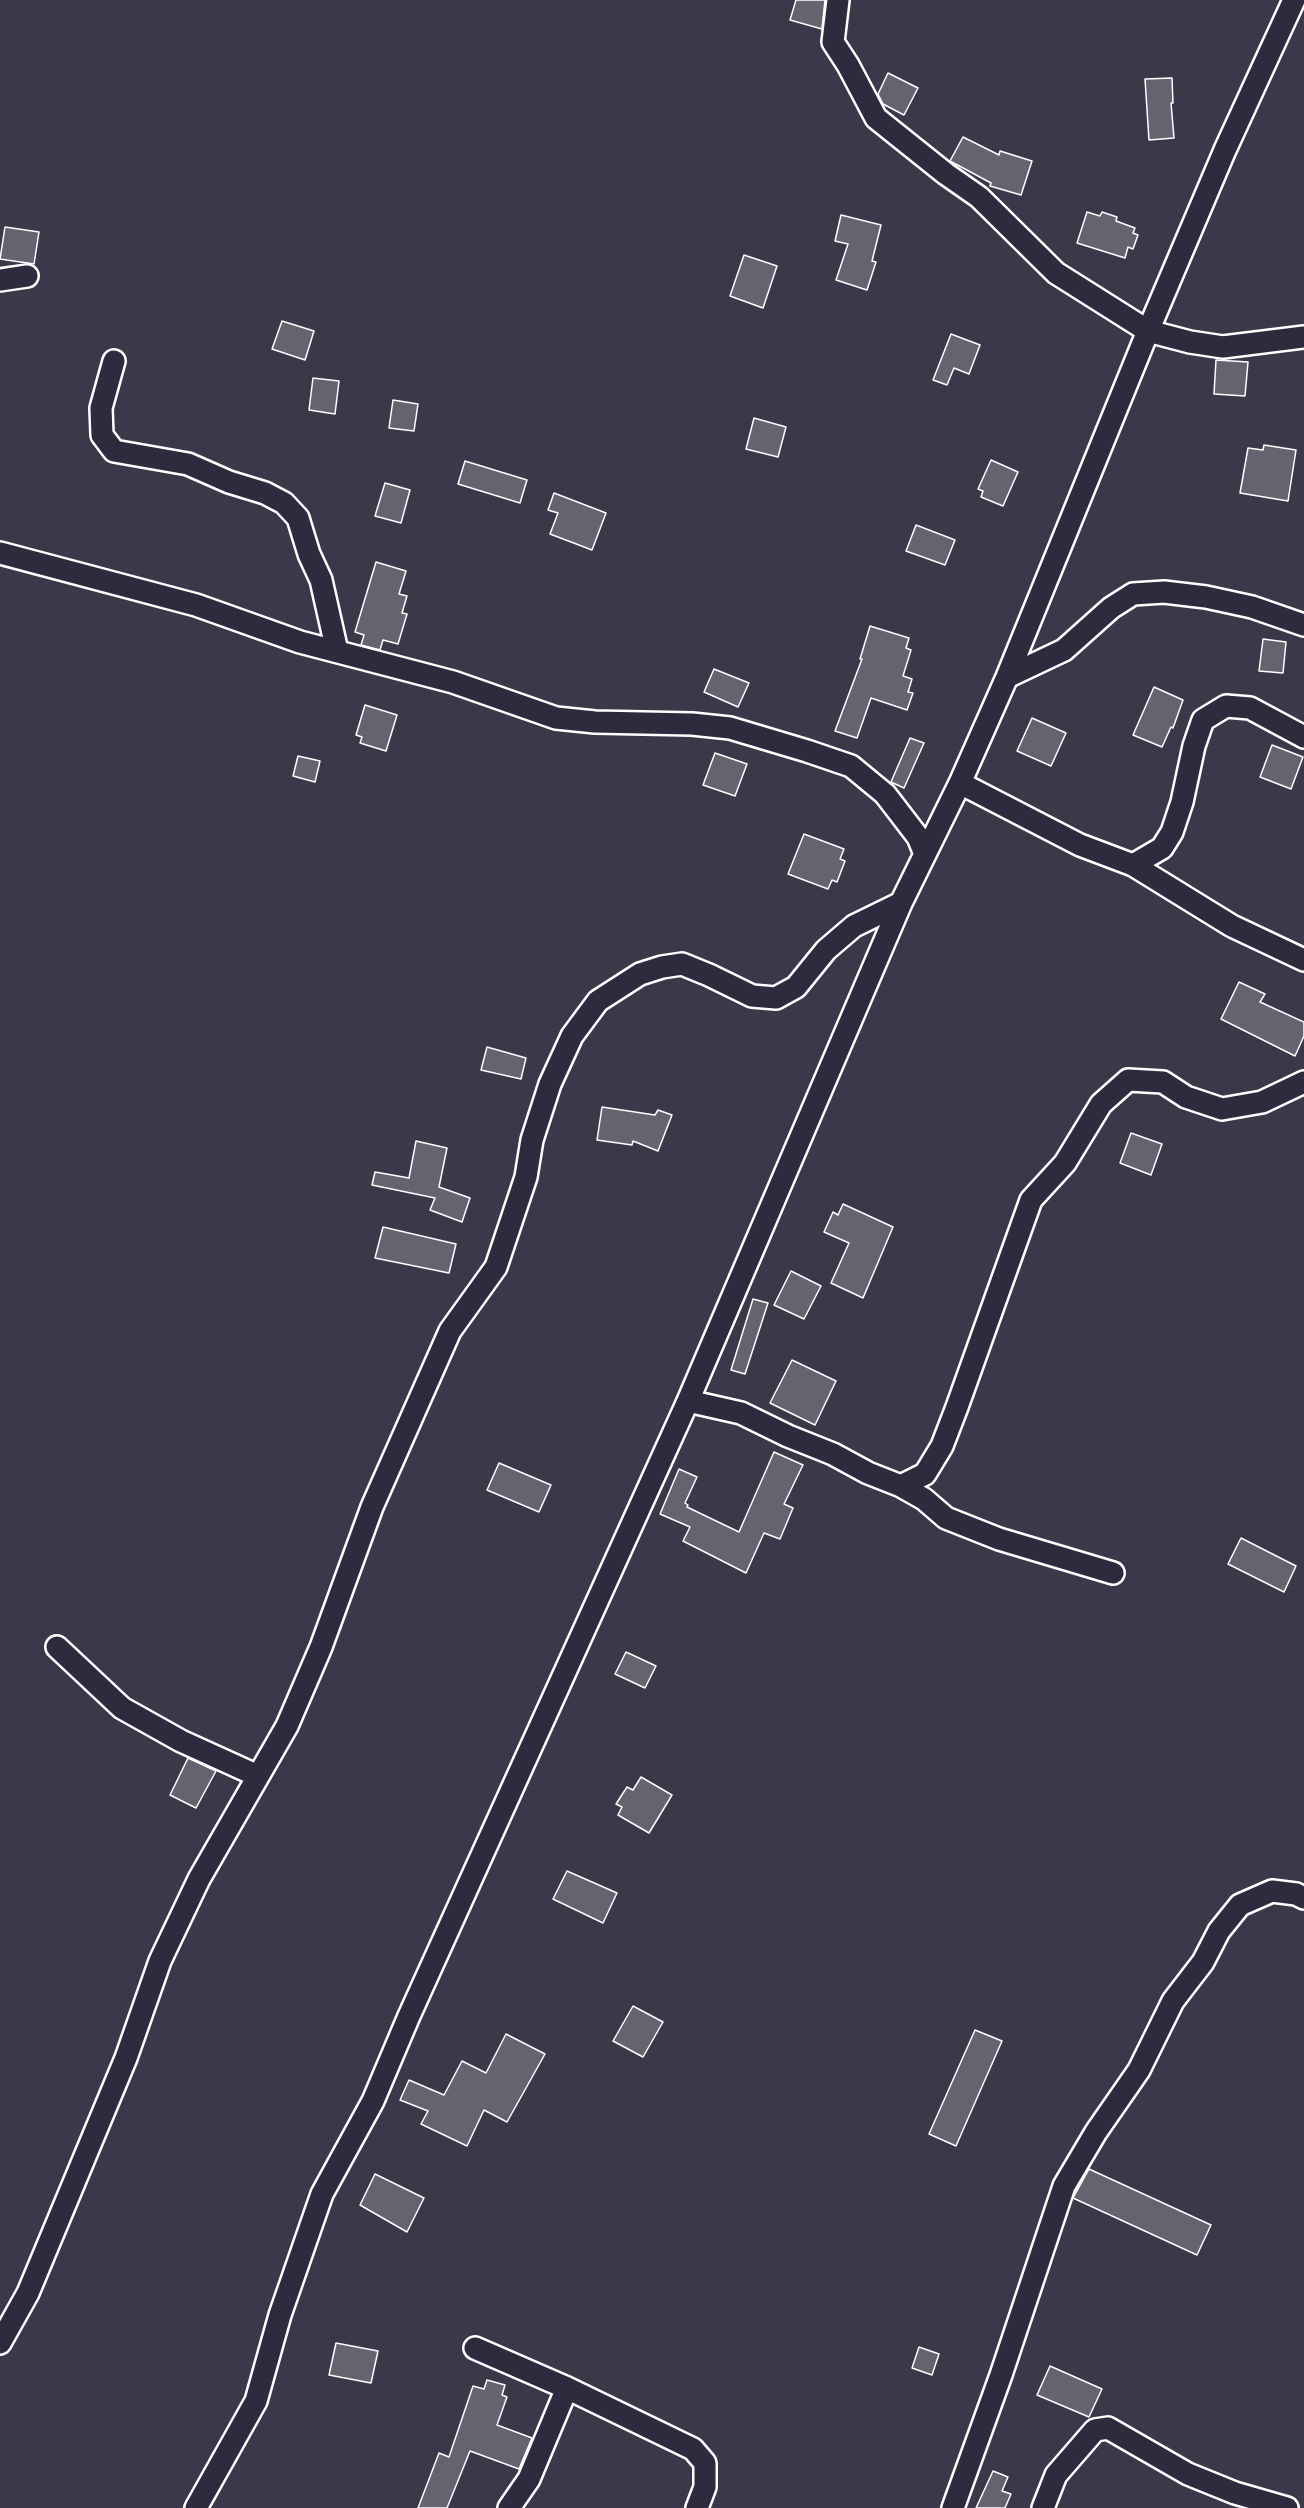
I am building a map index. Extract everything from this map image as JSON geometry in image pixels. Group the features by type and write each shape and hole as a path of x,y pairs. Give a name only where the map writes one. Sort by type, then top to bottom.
{"street":[{"path":"838,0 833,42 876,118 946,174 979,197 1056,273 1148,331 1190,342 1223,347 1304,337"},
{"path":"196,2508 256,2401 280,2315 322,2194 373,2102 409,2016 688,1401 901,903 960,783 1007,677 1148,331 1225,150 1294,0"},
{"path":"0,280 27,276"},
{"path":"114,361 101,408 102,435 114,451 188,464 229,482 265,493 284,503 298,518 309,554 321,580 337,651"},
{"path":"0,553 60,571 196,605 300,642 453,682 556,718 595,722 692,724 729,728 851,766 885,794 918,837 926,854"},
{"path":"1007,677 1064,650 1111,608 1133,594 1164,592 1206,597 1252,607 1304,625"},
{"path":"1133,866 1162,848 1172,832 1203,720 1226,706 1250,708 1304,737"},
{"path":"960,783 1080,845 1133,866 1232,926 1304,960"},
{"path":"0,2343 28,2293 126,2058 160,1961 199,1879 287,1726 321,1647 372,1507 450,1331 496,1267 526,1177 532,1140 550,1084 572,1036 598,1001 640,974 662,967 682,964 752,996 776,998 796,987 826,950 854,926 901,903"},
{"path":"901,1486 926,1474 942,1446 1031,1200 1065,1163 1101,1104 1128,1080 1162,1082 1186,1096 1222,1109 1263,1102 1304,1082"},
{"path":"688,1401 741,1413 832,1454 868,1473 901,1486 924,1499 946,1518 999,1539 1113,1573"},
{"path":"57,1647 122,1708 181,1741 258,1776"},
{"path":"952,2508 1001,2375 1064,2186 1096,2132 1139,2070 1173,2001 1203,1962 1219,1931 1240,1905 1272,1891 1296,1894 1304,1898"},
{"path":"475,2348 567,2388 693,2449 705,2463 705,2487 697,2508"},
{"path":"509,2508 529,2479 567,2388"},
{"path":"1043,2508 1056,2475 1095,2430 1108,2428 1188,2475 1235,2493 1287,2508"}],"building":[{"path":"796,0 825,0 822,29 790,20"},
{"path":"888,73 918,88 904,115 883,104 878,94"},
{"path":"1172,78 1173,103 1171,103 1174,138 1149,140 1145,79"},
{"path":"963,137 999,155 1000,151 1032,161 1021,195 990,186 991,183 950,161"},
{"path":"1087,212 1100,216 1102,212 1117,217 1116,221 1135,228 1133,233 1138,235 1133,249 1128,247 1125,258 1077,243"},
{"path":"841,215 881,225 872,261 876,262 867,290 836,280 848,244 835,241"},
{"path":"5,227 39,232 34,264 0,259"},
{"path":"744,255 777,266 763,308 730,296"},
{"path":"282,321 314,331 305,360 272,349"},
{"path":"951,334 980,345 969,374 954,368 947,385 933,380"},
{"path":"1216,360 1248,362 1245,396 1214,394"},
{"path":"313,378 339,381 335,414 309,410"},
{"path":"393,400 418,404 414,431 389,428"},
{"path":"754,418 786,427 778,457 746,449"},
{"path":"1264,445 1296,450 1288,501 1240,493 1248,448 1263,450"},
{"path":"991,460 1018,472 1003,506 981,497 983,491 978,489"},
{"path":"465,461 527,480 520,503 458,484"},
{"path":"385,483 410,490 401,523 375,516"},
{"path":"554,493 606,513 592,550 550,534 558,513 548,510"},
{"path":"916,525 955,540 945,565 906,551"},
{"path":"376,562 406,571 399,594 407,596 402,613 407,614 398,644 383,640 380,650 361,645 364,635 355,632"},
{"path":"870,626 909,638 906,648 911,650 903,676 912,679 908,692 913,693 907,710 871,698 857,738 835,731 862,659 860,659"},
{"path":"1263,639 1286,642 1283,673 1259,671"},
{"path":"714,669 749,683 738,707 704,692"},
{"path":"1154,687 1183,700 1173,728 1171,727 1162,747 1133,735"},
{"path":"365,705 397,715 386,751 360,743 362,737 356,735"},
{"path":"1032,718 1066,733 1051,766 1017,751"},
{"path":"910,738 924,743 904,788 891,782"},
{"path":"1272,745 1303,757 1291,789 1260,777"},
{"path":"715,753 747,764 735,796 703,785"},
{"path":"298,756 320,761 315,782 293,776"},
{"path":"804,834 844,849 840,859 845,861 837,882 832,880 828,889 788,874"},
{"path":"1239,982 1265,994 1260,1002 1304,1022 1304,1036 1295,1056 1221,1019"},
{"path":"487,1047 526,1058 521,1079 481,1070"},
{"path":"602,1107 655,1115 658,1110 672,1115 658,1151 633,1141 632,1145 597,1140"},
{"path":"1131,1133 1162,1144 1151,1175 1120,1163"},
{"path":"416,1141 447,1148 439,1187 470,1198 462,1222 430,1210 435,1198 372,1185 375,1172 409,1178"},
{"path":"843,1204 893,1227 863,1298 831,1283 849,1243 824,1232 833,1212 838,1215"},
{"path":"383,1227 456,1244 449,1273 375,1258"},
{"path":"791,1271 821,1286 804,1319 774,1305"},
{"path":"753,1299 768,1303 745,1374 731,1370"},
{"path":"792,1360 836,1381 815,1425 770,1403"},
{"path":"774,1452 803,1465 784,1504 793,1508 780,1539 764,1533 746,1573 683,1541 690,1527 660,1514 679,1469 697,1477 685,1503 687,1507 739,1532"},
{"path":"499,1463 551,1485 539,1512 487,1490"},
{"path":"1241,1538 1296,1566 1284,1592 1228,1564"},
{"path":"626,1652 656,1666 645,1688 615,1674"},
{"path":"188,1758 216,1771 196,1808 170,1795"},
{"path":"641,1777 672,1795 649,1833 618,1815 622,1807 616,1804 627,1787 633,1790"},
{"path":"567,1871 617,1893 603,1923 553,1899"},
{"path":"633,2006 663,2022 643,2057 613,2041"},
{"path":"975,2030 1002,2041 956,2146 929,2134"},
{"path":"506,2034 545,2054 507,2122 484,2110 467,2146 421,2124 428,2111 400,2100 409,2080 444,2095 462,2061 486,2073"},
{"path":"1089,2169 1211,2225 1197,2255 1073,2198"},
{"path":"375,2174 424,2198 407,2232 360,2205"},
{"path":"336,2343 378,2351 371,2383 329,2375"},
{"path":"919,2347 939,2354 932,2375 912,2368"},
{"path":"1050,2366 1102,2389 1089,2417 1037,2395"},
{"path":"487,2380 505,2385 502,2395 507,2397 497,2425 532,2438 519,2469 470,2451 447,2508 418,2508 439,2453 449,2457 473,2386 484,2389"},
{"path":"993,2471 1008,2477 1002,2491 1011,2494 1005,2508 976,2508"}]}
